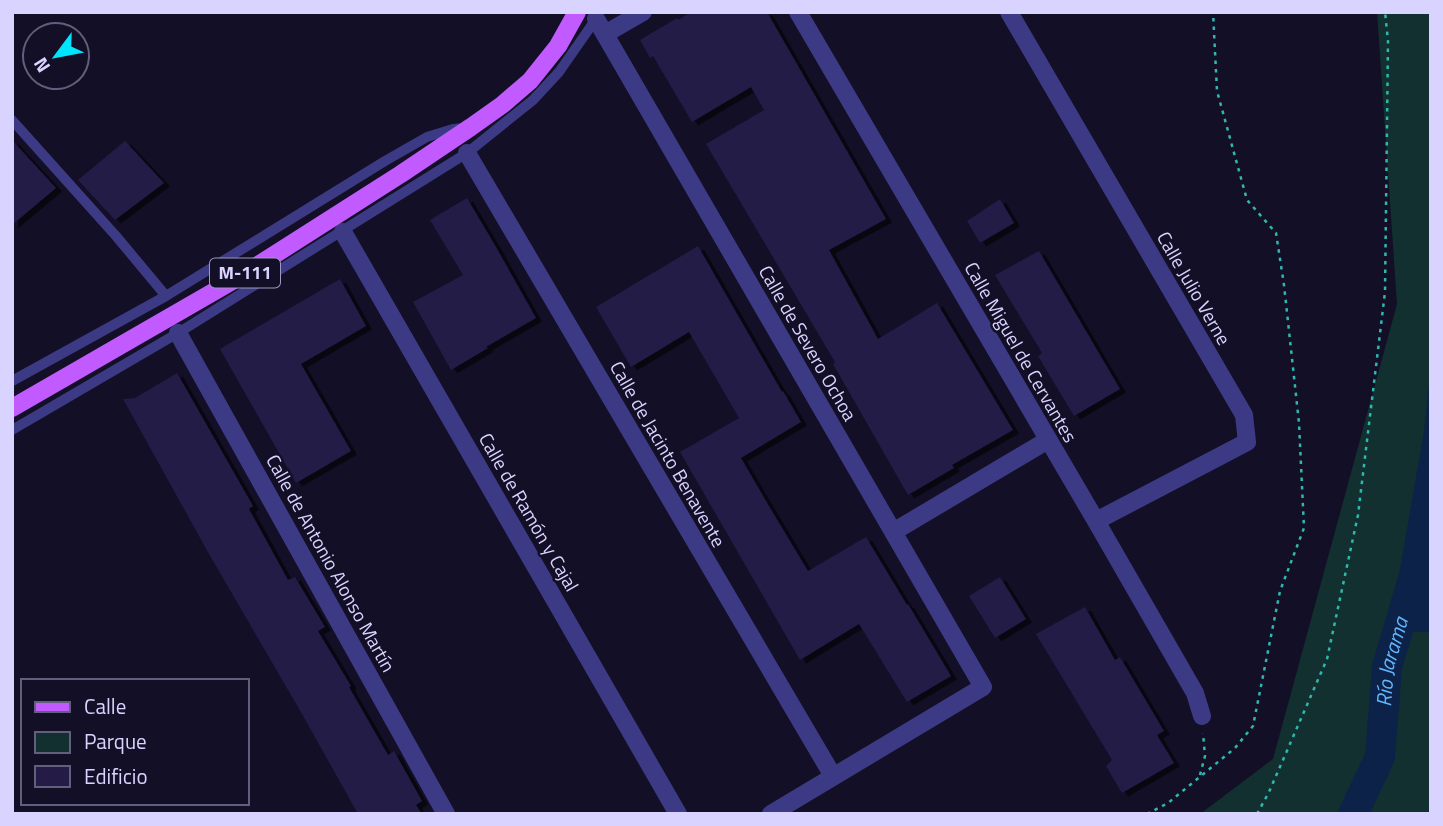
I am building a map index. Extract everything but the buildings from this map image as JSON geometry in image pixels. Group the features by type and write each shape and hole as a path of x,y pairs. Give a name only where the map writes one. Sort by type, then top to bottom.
{"main road":[{"name":"M-111","path":"12,408 241,276 471,127 530,81 558,46 577,12"}],"street":[{"path":"600,22 643,12"},
{"name":"Calle Miguel de Cervantes","path":"798,12 1097,521 1195,693 1202,716"},
{"name":"Calle Julio Verne","path":"1009,12 1244,415 1247,442 1097,521"},
{"name":"Calle de Severo Ochoa","path":"600,22 983,687 833,776"},
{"name":"Calle de Jacinto Benavente","path":"467,153 833,776"},
{"name":"Calle de Ramón y Cajal","path":"343,232 678,814"},
{"name":"Calle de Antonio Alonso Martín","path":"178,333 446,814"},
{"path":"893,532 1048,440"},
{"path":"771,814 833,776"}],"lane":[{"path":"12,430 178,333 467,153 533,100 600,22"},
{"path":"12,120 166,296"},
{"path":"12,381 166,296 427,137 471,127"}],"path":[{"path":"1257,814 1327,659 1359,515 1385,292 1388,41 1385,12"},
{"path":"1200,777 1205,756 1202,716"}],"green space":[{"path":"1377,12 1431,12 1431,814 1200,814 1273,759 1397,304"}],"water":[{"path":"1431,367 1431,632 1406,632 1384,626 1400,569 1424,431"}],"waterway":[{"name":"Río Jarama","path":"1353,814 1380,757 1387,667 1409,593"}]}
